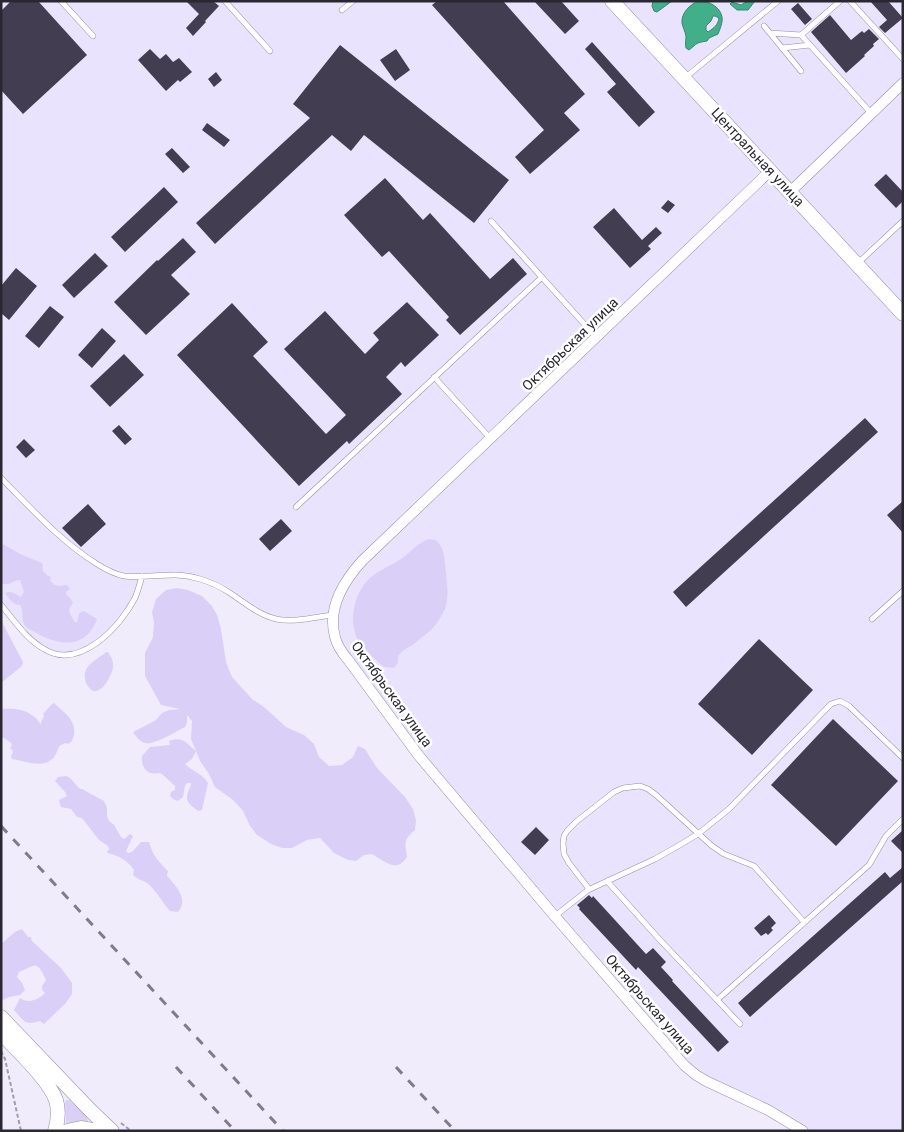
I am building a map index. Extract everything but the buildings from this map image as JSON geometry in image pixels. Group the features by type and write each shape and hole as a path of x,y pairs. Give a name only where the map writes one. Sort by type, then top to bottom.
{"street":[{"name":"Центральная улица","path":"612,1 903,314"},
{"path":"790,192 903,83"},
{"name":"Октябрьская улица","path":"770,170 351,573 339,592 333,615 335,638 339,647 419,756 665,1043 690,1070 706,1081 768,1110 803,1131"},
{"path":"1,1018 112,1131"},
{"path":"1,1033 40,1075 52,1092 58,1114 54,1131"},
{"path":"90,1110 107,1131"},
{"path":"67,1131 81,1128 98,1131"}],"lane":[{"path":"61,1 93,36"},
{"path":"224,1 270,51"},
{"path":"342,10 353,1"},
{"path":"683,79 778,1"},
{"path":"770,33 801,34 840,1"},
{"path":"850,1 903,60"},
{"path":"764,26 801,71"},
{"path":"801,34 871,113"},
{"path":"782,48 810,45"},
{"path":"492,221 596,338"},
{"path":"857,264 903,221"},
{"path":"296,506 542,276"},
{"path":"434,377 490,438"},
{"path":"1,478 81,554 113,572 124,576 172,574 198,578 215,584 262,614 277,620 333,615"},
{"path":"1,605 35,644 58,655 71,655 84,651 97,643 111,630 128,610 136,596 142,576"},
{"path":"872,619 903,592"},
{"path":"555,916 590,889 655,859 698,834 729,809 831,704 840,702 850,706 903,758"},
{"path":"590,889 564,854 564,836 577,821 614,792 631,786 640,786 656,795 712,846 724,854 754,866 804,922"},
{"path":"717,1000 869,865 886,836 903,819"},
{"path":"607,881 740,1024"}],"path":[{"path":"1,1051 6,1059 21,1131"}],"shaded area":[{"path":"1,1 903,1 903,1131 803,1131 696,1075 419,756 339,647 333,615 292,620 262,614 230,593 198,578 142,576 136,596 111,630 84,651 58,655 35,644 1,605"},
{"path":"653,1 672,1 657,12 654,11 652,6"},
{"path":"702,1 713,5 721,13 722,21 718,34 707,41 700,42 689,50 686,48 686,36 682,19 687,9 696,2","holes":["715,16 719,18 718,23 708,32 706,26"]},
{"path":"748,1 755,1 748,10 737,10 730,4 732,2 741,5"},
{"path":"429,539 436,540 442,548 444,555 448,593 447,603 443,613 432,629 400,653 398,663 394,668 384,667 357,639 353,618 356,600 371,577"},
{"path":"1,543 22,555 42,563 43,571 51,577 50,580 53,584 69,587 70,589 66,594 73,603 69,610 75,622 77,622 79,613 84,611 97,619 87,635 81,640 73,642 57,642 40,635 24,625 20,605 13,603 5,593 12,592 21,597 24,592 20,580 9,584 1,583"},
{"path":"177,588 202,596 212,606 221,629 226,662 232,677 252,699 286,727 304,735 314,744 319,757 329,766 342,765 353,757 358,746 365,749 377,768 405,797 413,809 416,820 415,830 408,836 406,842 407,857 400,864 389,864 372,854 364,855 356,861 348,860 334,853 320,838 307,840 292,848 282,848 271,844 257,835 250,826 243,811 233,800 215,787 200,761 191,739 192,721 187,715 185,727 154,742 143,742 133,733 156,720 162,713 180,709 161,705 145,676 145,653 153,637 154,622 152,612 156,599 166,590"},
{"path":"1,620 23,662 22,666 1,683"},
{"path":"108,652 113,661 112,670 105,685 99,690 93,691 87,685 85,679 86,669"},
{"path":"54,703 67,715 73,724 74,735 72,741 60,746 52,759 42,764 12,759 11,743 1,736 1,709 22,710 36,718 41,725 43,714"},
{"path":"178,739 184,741 196,751 192,759 185,764 208,783 202,810 198,811 187,800 191,783 187,783 185,786 183,797 178,801 173,799 170,796 171,792 175,790 175,786 162,774 148,772 142,760 142,756 150,747 170,745 169,741"},
{"path":"66,776 80,789 104,801 109,821 114,825 121,837 124,839 130,834 133,836 126,851 128,853 132,852 141,842 149,842 156,858 168,871 167,876 180,893 182,902 178,912 170,911 147,883 133,875 134,870 126,861 108,853 108,846 99,840 82,818 77,817 71,809 61,807 59,800 67,796 55,781 58,777"},
{"path":"22,929 61,968 72,983 72,994 65,1004 44,1024 40,1021 28,1023 14,1010 20,998 26,1001 33,1000 45,993 42,990 42,986 46,980 38,967 33,966 19,972 17,977 25,990 20,995 1,1001 1,944 15,932"},
{"path":"66,1100 69,1100 87,1117 88,1122 66,1123"}],"railway":[{"path":"1,826 283,1131"},
{"path":"176,1067 235,1131"},
{"path":"396,1067 455,1131"}]}
